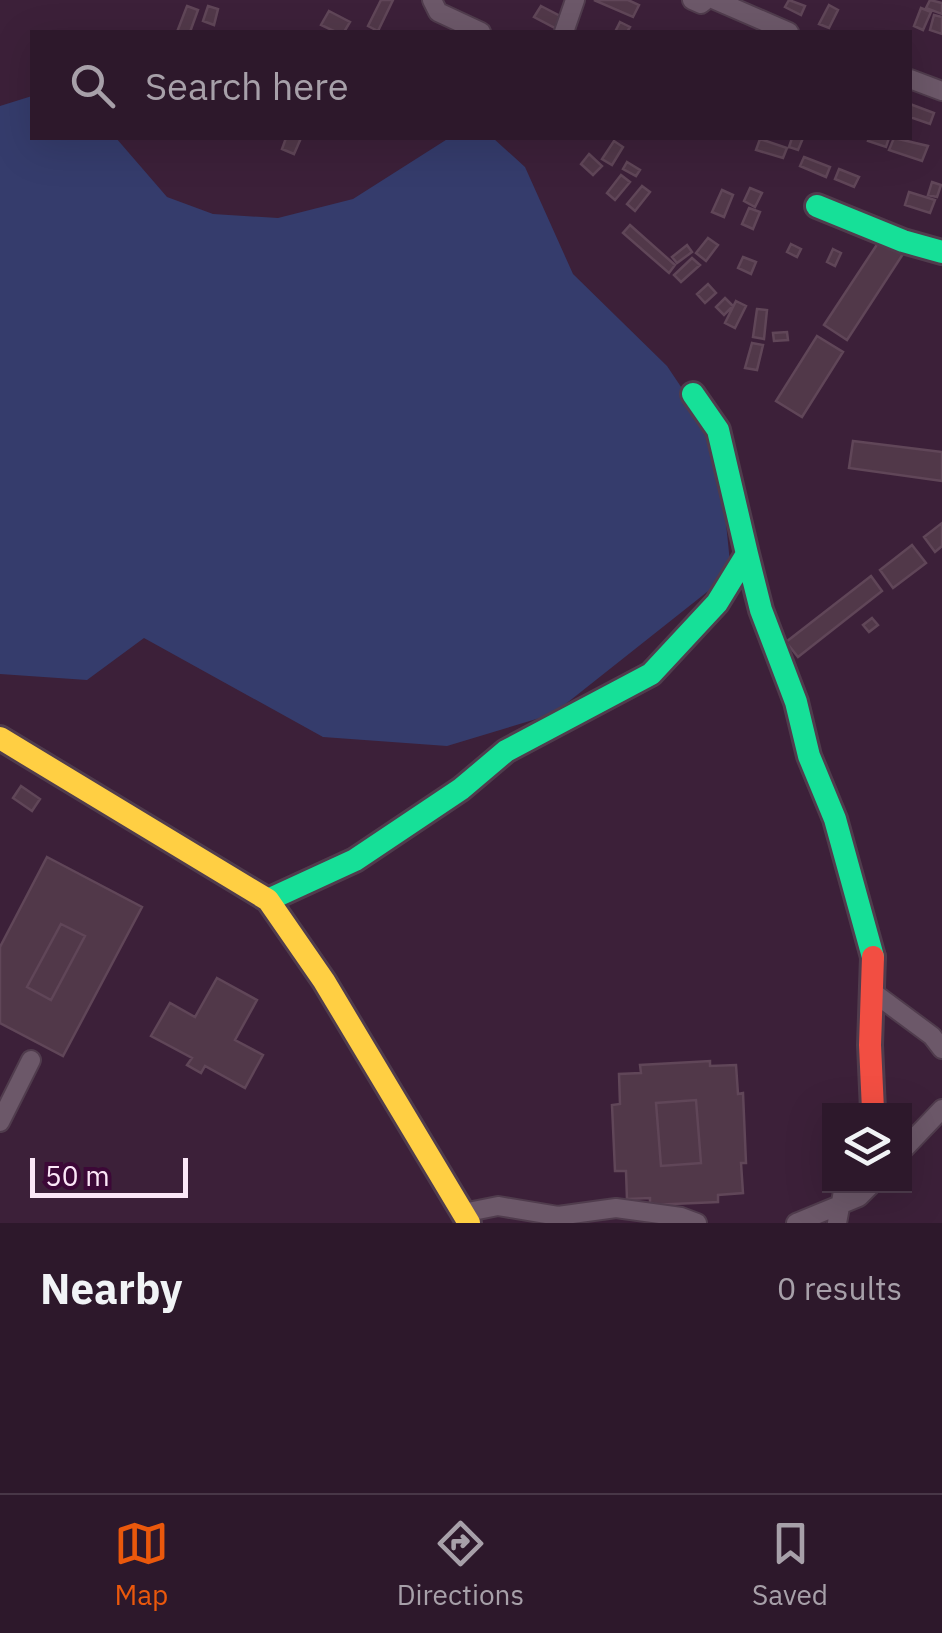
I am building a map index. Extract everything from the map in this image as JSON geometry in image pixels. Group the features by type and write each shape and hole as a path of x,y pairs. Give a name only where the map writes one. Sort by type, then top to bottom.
{"street":[{"path":"432,0 438,12 477,30"},
{"path":"565,30 574,0"},
{"path":"692,0 701,4 706,0"},
{"path":"715,0 784,30"},
{"path":"912,81 942,91"},
{"path":"817,206 903,241 942,252"},
{"path":"693,394 718,430 761,610 780,654 809,756 835,819 875,964 870,1045 873,1103"},
{"path":"268,900 355,860 461,789 506,751 651,674 717,603 747,554"},
{"path":"0,738 268,900 324,981 466,1218 498,1206 570,1215 616,1208 697,1223"},
{"path":"874,992 932,1036 942,1049"},
{"path":"0,1122 31,1060"},
{"path":"912,1140 942,1110"},
{"path":"796,1223 842,1194"},
{"path":"837,1223 842,1194"}],"water":[{"path":"30,97 30,140 118,140 167,197 213,214 278,218 353,199 446,140 495,140 525,167 573,274 667,366 718,442 731,573 553,714 447,746 323,737 144,638 87,680 0,674 0,106"}],"building":[{"path":"381,0 393,0 378,30 368,26"},
{"path":"594,0 628,0 639,5 633,17"},
{"path":"789,0 805,6 801,15 785,7"},
{"path":"930,0 942,3 942,14 926,8"},
{"path":"829,5 838,10 829,28 819,24"},
{"path":"187,6 198,10 191,30 178,30"},
{"path":"208,6 218,9 214,25 203,21"},
{"path":"541,6 564,18 557,29 534,17"},
{"path":"921,8 931,12 923,30 914,26"},
{"path":"329,11 350,22 345,30 321,25"},
{"path":"934,15 942,17 942,34 930,30"},
{"path":"620,22 630,27 628,30 616,30"},
{"path":"912,105 934,113 930,124 912,118"},
{"path":"285,140 300,140 294,154 282,149"},
{"path":"760,140 787,148 783,158 756,150"},
{"path":"791,140 802,140 798,150 789,147"},
{"path":"868,140 888,140 886,147"},
{"path":"893,140 928,146 922,161 889,150"},
{"path":"614,141 623,147 612,165 602,159"},
{"path":"589,154 602,166 593,175 581,164"},
{"path":"804,157 830,167 826,177 800,166"},
{"path":"627,162 640,170 636,176 623,169"},
{"path":"839,169 859,177 854,187 835,179"},
{"path":"621,175 630,182 615,200 607,193"},
{"path":"932,182 941,185 937,197 928,195"},
{"path":"642,186 650,192 635,211 627,204"},
{"path":"750,188 762,193 755,207 744,201"},
{"path":"722,190 733,195 724,217 712,212"},
{"path":"909,192 935,200 930,213 905,205"},
{"path":"749,208 760,212 753,229 742,224"},
{"path":"630,225 675,265 669,273 623,233"},
{"path":"708,238 718,245 706,261 696,253"},
{"path":"880,240 903,254 847,340 824,325"},
{"path":"791,244 801,249 797,257 787,252"},
{"path":"687,245 692,252 677,263 672,257"},
{"path":"833,249 841,253 835,266 827,262"},
{"path":"743,257 756,262 751,274 738,268"},
{"path":"692,258 700,265 681,282 674,275"},
{"path":"708,284 716,293 705,303 697,294"},
{"path":"725,298 733,306 724,315 716,307"},
{"path":"736,301 746,306 735,328 725,323"},
{"path":"757,309 767,310 764,339 753,337"},
{"path":"787,332 788,340 774,341 773,333"},
{"path":"817,336 843,352 802,417 776,401"},
{"path":"752,343 763,345 757,370 745,368"},
{"path":"853,441 942,452 942,481 849,468"},
{"path":"942,523 942,546 935,552 924,537"},
{"path":"912,545 926,563 893,588 880,570"},
{"path":"871,576 882,591 798,657 786,642"},
{"path":"872,618 878,625 869,632 863,625"},
{"path":"21,786 40,799 32,811 13,798"},
{"path":"47,857 142,907 63,1056 0,1023 0,947","holes":["61,924 85,936 51,1000 27,987"]},
{"path":"61,924 85,936 51,1000 27,987"},
{"path":"217,978 257,1000 235,1040 263,1055 245,1088 205,1066 201,1073 187,1065 192,1058 151,1036 170,1003 195,1017"},
{"path":"710,1061 710,1066 736,1065 738,1094 743,1093 743,1193 718,1195 718,1202 650,1205 650,1198 627,1199 626,1171 615,1171 612,1105 620,1104 619,1074 641,1073 640,1065","holes":["696,1100 701,1163 661,1166 656,1103"]},
{"path":"696,1100 701,1163 661,1166 656,1103"}],"traffic: fast":[{"path":"817,206 903,241 942,252"},
{"path":"268,900 355,860 461,789 506,751 651,674 717,603 747,554 718,430 693,394"},
{"path":"747,554 761,610 796,702 809,756 835,819 873,957"}],"traffic: slow":[{"path":"0,738 268,900 324,981 469,1223"}],"traffic: jam":[{"path":"873,957 873,1103"}]}
